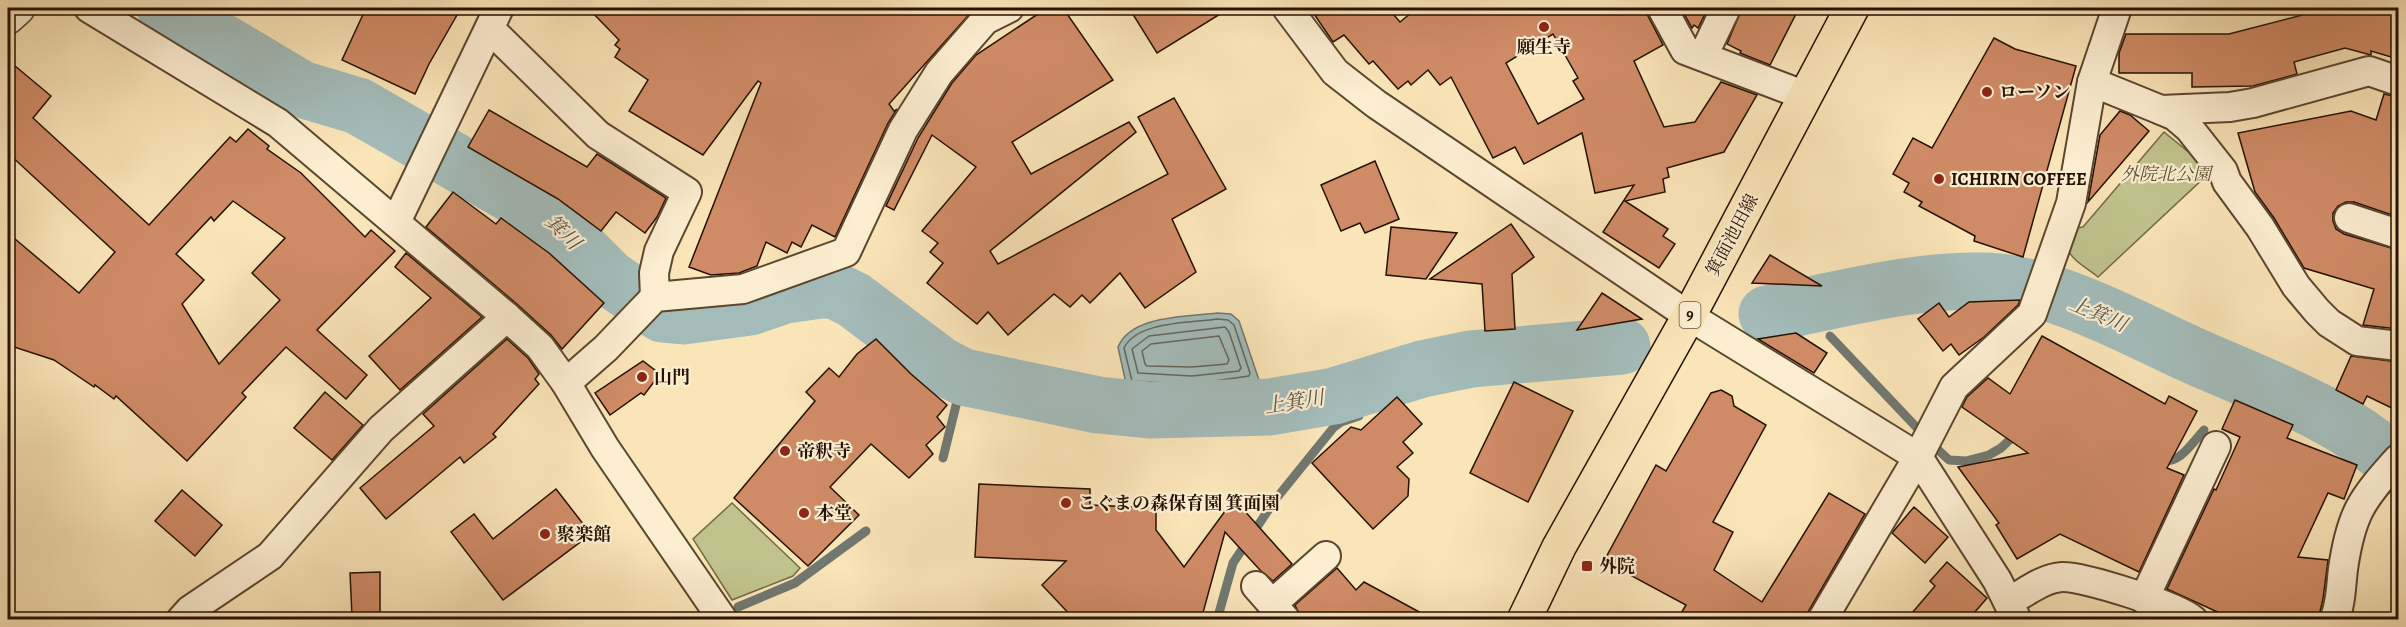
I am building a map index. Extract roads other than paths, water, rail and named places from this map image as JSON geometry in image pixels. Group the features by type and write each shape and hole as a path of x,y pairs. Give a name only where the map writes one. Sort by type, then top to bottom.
{"main road":[{"name":"箕面池田線","path":"1524,620 1559,547 1689,316 1852,8"}],"street":[{"path":"8,16 18,8"},
{"path":"89,8 278,123 540,347 566,383 605,448 723,620"},
{"path":"566,383 648,305 743,289 846,252 903,130 939,73 985,20 1009,8"},
{"path":"1287,8 1335,72 1376,104 1689,316 1918,457 1997,580 2013,611 2041,584 2061,577 2083,579 2144,599 2193,620"},
{"path":"1662,8 1685,50 1806,96"},
{"path":"1703,56 1726,8"},
{"path":"1822,620 1918,457 1954,387 2032,314 2072,203 2092,82 2117,8"},
{"path":"396,222 495,18 598,135 687,192 659,251 648,305"},
{"path":"2161,110 2230,107 2253,103 2369,71 2398,81"},
{"path":"2092,82 2175,116 2198,137 2223,171 2227,182 2260,227 2296,286 2317,310 2329,322 2357,341 2398,346"},
{"path":"2349,218 2398,234"},
{"path":"181,620 190,610 270,555 381,429 507,317"},
{"path":"2144,599 2216,447"},
{"path":"2334,620 2347,541 2353,521 2365,498 2392,466"},
{"path":"1271,603 1326,556"}],"water":[{"path":"1231,314 1239,321 1259,380 1210,388 1127,388 1118,347 1125,337 1147,323 1176,317"}],"waterway":[{"name":"箕川","path":"165,8 301,89 358,106 543,212 609,278 662,314 683,316 750,307 785,295 834,290 854,300 940,365 963,377 1098,405 1149,410 1270,407 1334,396 1422,369 1471,359 1622,346"},
{"name":"上箕川","path":"1767,314 1930,283 1983,281 2009,283 2036,289 2090,308 2301,403 2353,432 2377,448 2398,467"},
{"path":"1803,307 1813,318"},
{"path":"1830,336 1920,431"},
{"path":"943,458 963,377"},
{"path":"1229,386 1231,409"},
{"path":"1197,389 1197,410"},
{"path":"1217,620 1233,563 1275,500 1334,427 1359,416 1361,405 1358,389"},
{"path":"2159,460 2173,460 2179,457 2204,430"},
{"path":"1935,447 1949,460 1966,461 1989,455 2001,448 2018,432"},
{"path":"738,607 795,583 866,531"}],"place":[{"name":"願生寺","path":"1544,27"},
{"name":"ローソン","path":"1987,92"},
{"name":"ICHIRIN COFFEE","path":"1939,179"},
{"name":"山門","path":"642,377"},
{"name":"帝釈寺","path":"785,451"},
{"name":"こぐまの森保育園 箕面園","path":"1066,503"},
{"name":"本堂","path":"804,513"},
{"name":"聚楽館","path":"545,534"},
{"name":"外院","path":"1587,566"}],"park label":[{"name":"外院北公園","path":"2166,174"}]}
